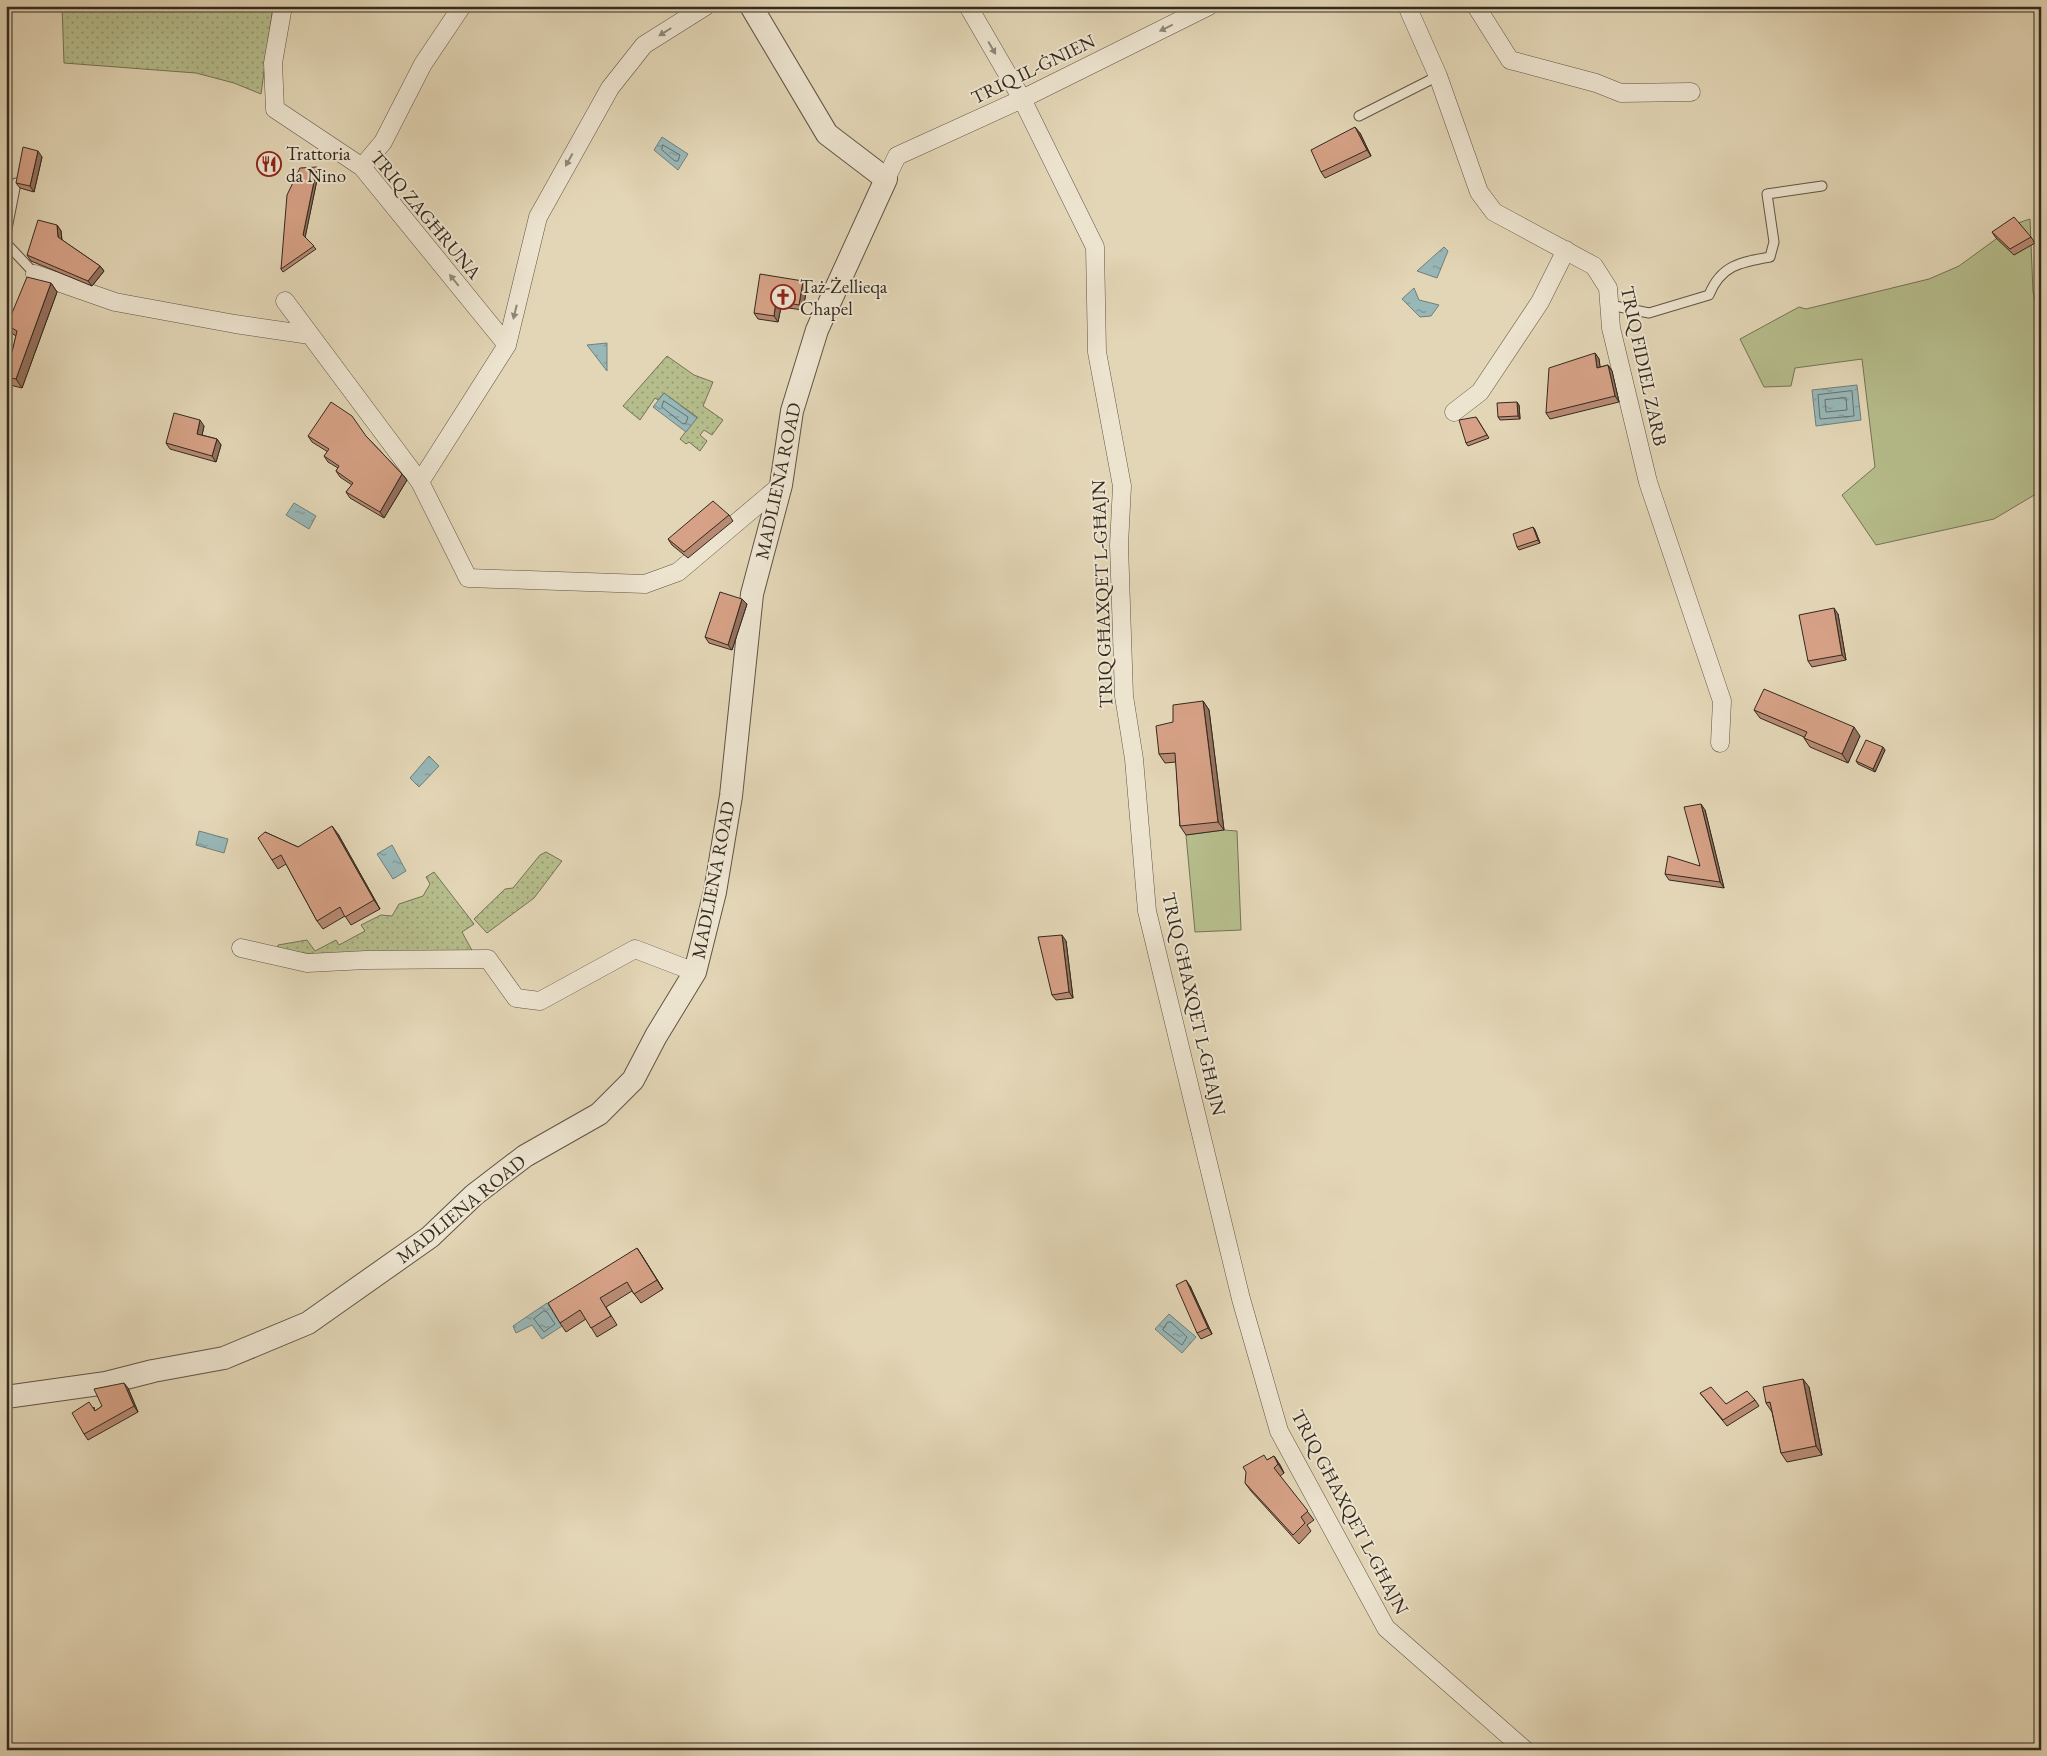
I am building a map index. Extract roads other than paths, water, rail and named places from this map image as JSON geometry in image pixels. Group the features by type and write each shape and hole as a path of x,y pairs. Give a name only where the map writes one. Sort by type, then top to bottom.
{"street":[{"name":"TRIQ ZAGĦRUNA","path":"283,6 273,63 275,109 362,167 507,344"},
{"path":"362,167 383,142 424,64 462,6"},
{"path":"420,482 507,344 538,217 610,88 644,45 706,6"},
{"path":"751,6 827,134 886,179"},
{"name":"TRIQ GĦAXQET L-GĦAJN","path":"968,6 1022,99 1095,247 1097,352 1122,486 1119,545 1124,696 1134,759 1147,911 1241,1300 1279,1431 1386,1628 1525,1750"},
{"name":"TRIQ IL-ĠNIEN","path":"886,179 897,156 1022,99 1210,6"},
{"name":"TRIQ FIDIEL ZARB","path":"1407,6 1438,76 1479,192 1494,212 1594,266 1608,288 1611,328 1648,482 1722,701 1720,743"},
{"path":"1476,6 1510,60 1596,82 1622,93 1691,92"},
{"name":"MADLIENA ROAD","path":"6,1397 106,1383 154,1370 224,1358 308,1323 430,1237 474,1194 525,1156 599,1114 633,1080 656,1036 695,972 715,892 730,796 752,594 781,485 792,411 817,330 886,179"},
{"path":"1454,412 1480,392 1540,302 1566,250"},
{"path":"35,274 115,302 235,324 310,335"},
{"path":"285,301 420,482 468,578 645,584 678,572 781,485"},
{"path":"240,948 306,963 366,960 488,959 516,998 540,1001 635,949 695,972"}],"lane":[{"path":"1359,116 1438,76"},
{"path":"6,234 16,183"},
{"path":"1610,305 1649,313 1709,295 1715,282 1736,264 1770,257 1774,242 1767,194 1822,186"},
{"path":"6,243 35,274"}],"water":[{"path":"662,137 688,154 678,170 654,150"},
{"path":"1444,247 1448,251 1437,278 1417,271"},
{"path":"1414,288 1419,300 1439,305 1431,316 1420,317 1402,299"},
{"path":"607,343 607,371 587,345"},
{"path":"1857,385 1861,420 1816,426 1812,390"},
{"path":"664,393 697,418 686,432 653,407"},
{"path":"294,503 316,516 309,529 286,515"},
{"path":"429,756 439,766 419,787 410,778"},
{"path":"199,831 228,839 224,853 196,845"},
{"path":"392,845 406,871 393,879 377,854"},
{"path":"547,1303 562,1326 542,1339 532,1325 516,1333 513,1326"},
{"path":"1169,1314 1196,1337 1182,1353 1155,1329"}],"place":[{"name":"Trattoria da Nino","path":"269,164"},
{"name":"Taż-Żellieqa Chapel","path":"783,297"}]}
